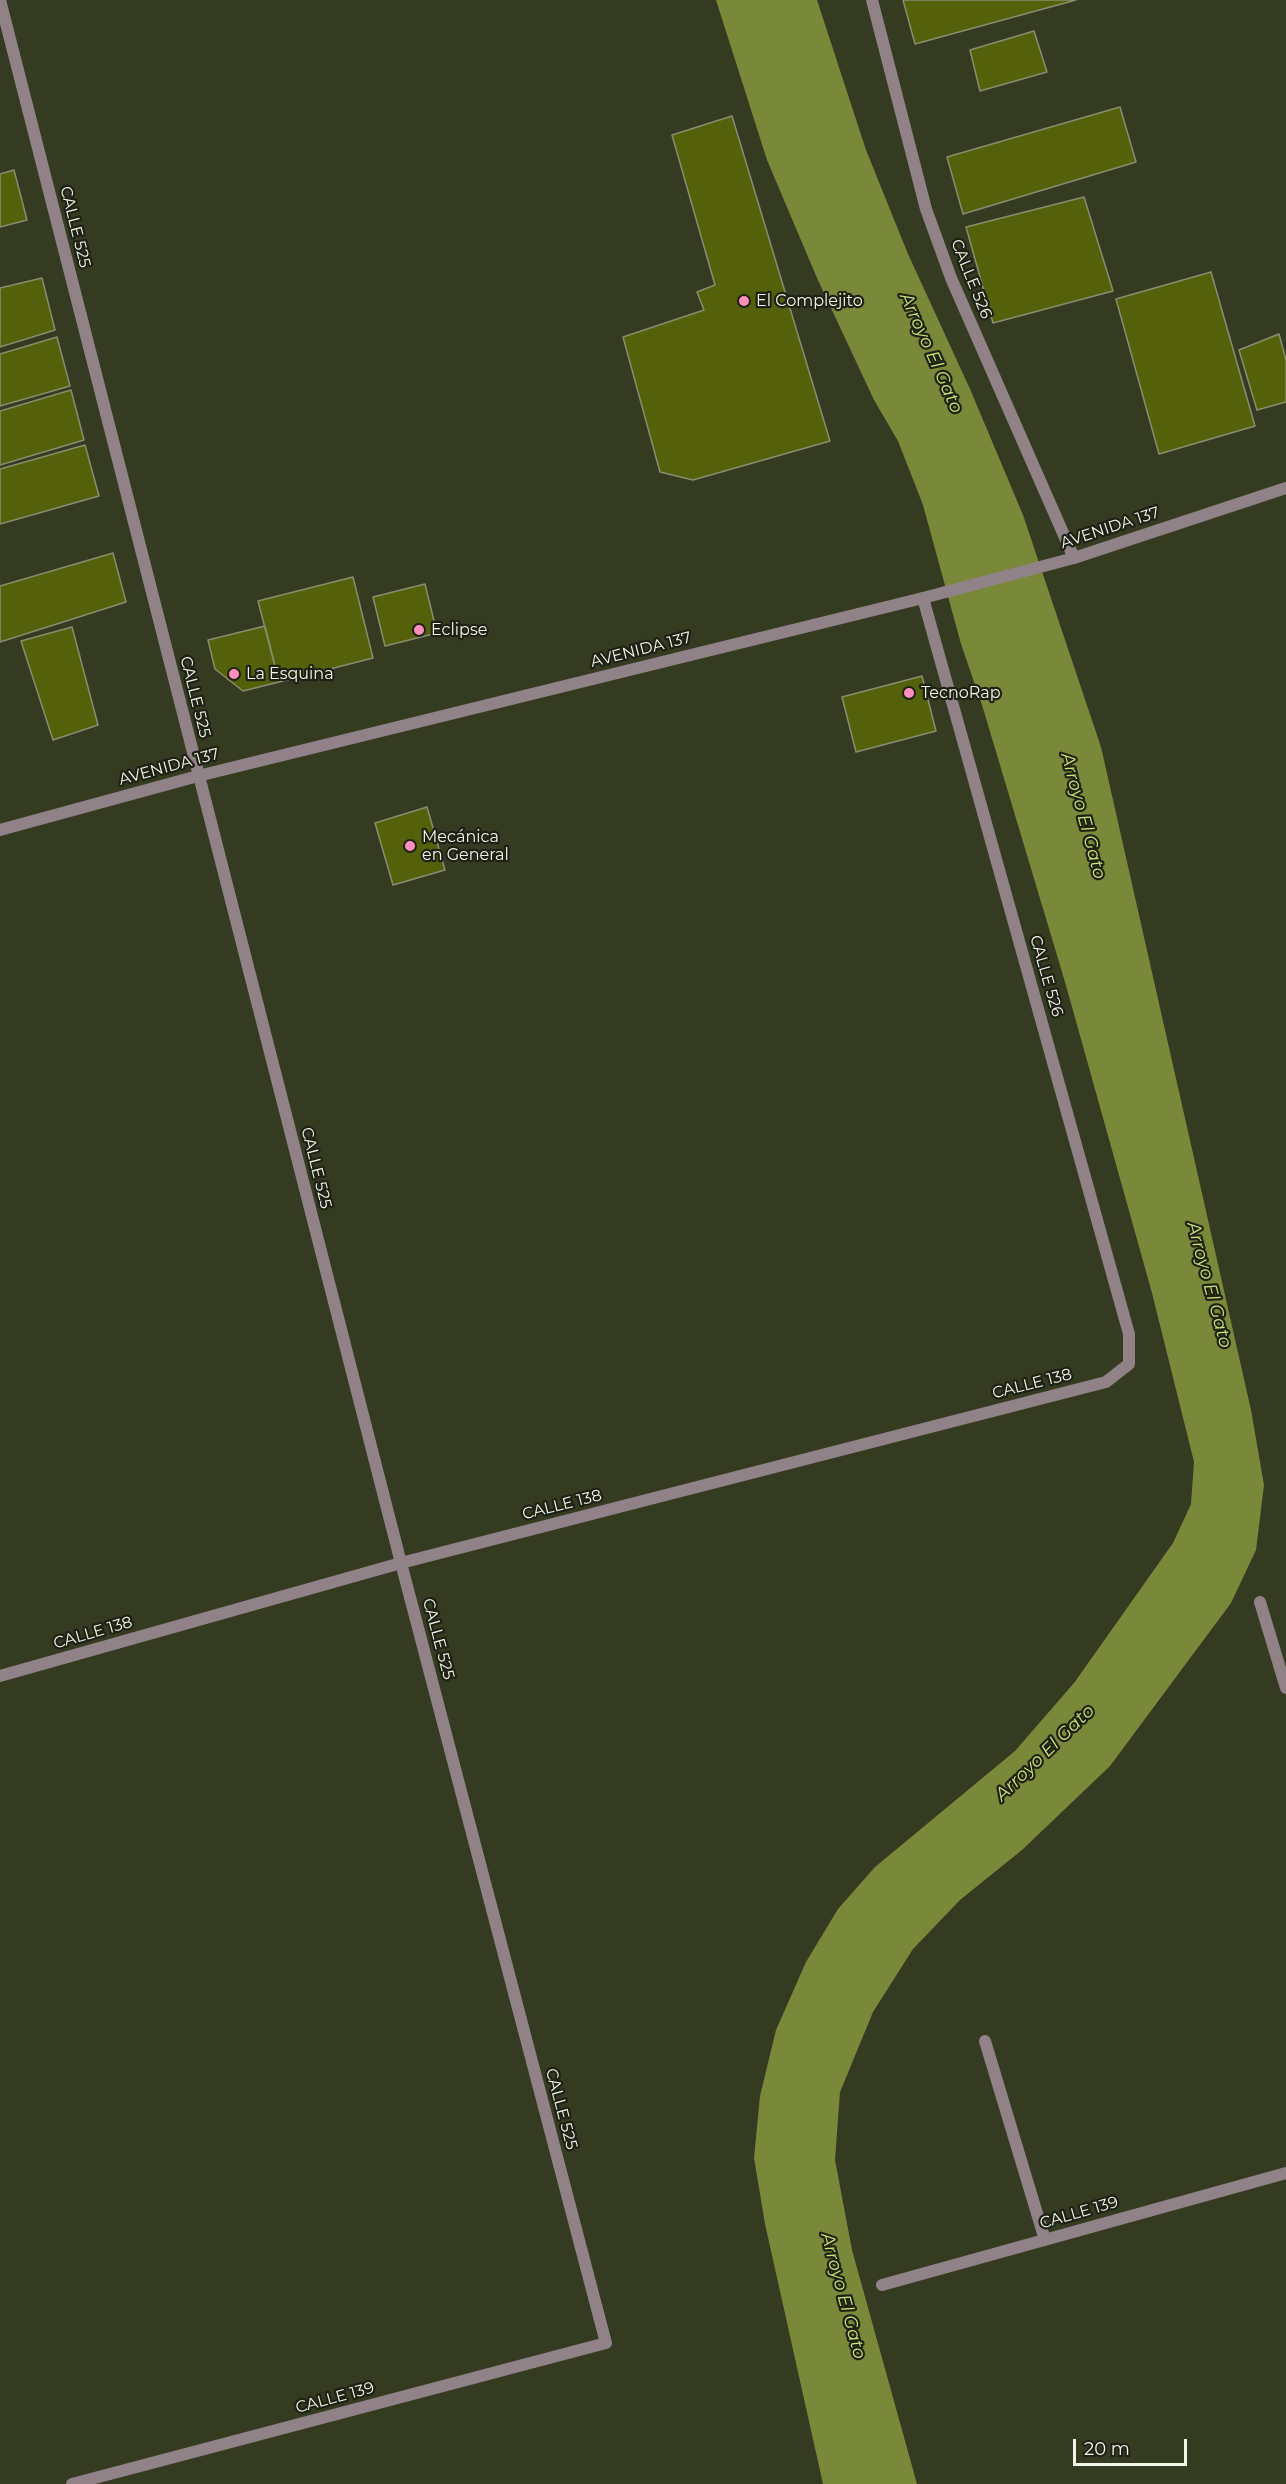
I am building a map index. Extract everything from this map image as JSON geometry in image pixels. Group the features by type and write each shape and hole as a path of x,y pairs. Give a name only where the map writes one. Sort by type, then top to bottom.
{"street":[{"name":"CALLE 525","path":"0,0 401,1563 606,2343"},
{"name":"CALLE 526","path":"872,0 926,209 951,278 1074,558"},
{"name":"AVENIDA 137","path":"0,830 198,776 923,598 1074,558 1286,488"},
{"name":"CALLE 526","path":"923,598 1128,1334 1129,1364"},
{"name":"CALLE 138","path":"0,1676 401,1563 1106,1382 1129,1364"},
{"path":"1260,1602 1286,1688"},
{"path":"986,2041 1046,2240"},
{"name":"CALLE 139","path":"882,2285 1286,2173"},
{"name":"CALLE 139","path":"72,2484 606,2343"}],"water":[{"name":"Arroyo El Gato","path":"716,0 817,0 866,150 908,254 970,389 1023,515 1101,747 1251,1410 1264,1485 1256,1550 1231,1603 1110,1766 1022,1850 960,1900 913,1949 873,2012 840,2092 835,2160 852,2250 917,2484 823,2484 765,2224 754,2158 760,2096 776,2030 806,1962 838,1909 875,1867 1015,1751 1074,1683 1173,1543 1191,1504 1194,1462 1152,1293 1065,982 982,705 961,644 923,505 898,441 874,400 817,278 767,160"}],"building":[{"path":"903,0 1076,0 915,44"},
{"path":"1034,31 1047,72 980,91 970,50"},
{"path":"1120,107 1136,162 963,214 947,157"},
{"name":"El Complejito","path":"732,116 830,441 693,480 660,472 623,337 704,310 697,292 715,285 672,135"},
{"path":"14,170 27,220 0,227 0,174"},
{"path":"1084,197 1113,291 993,323 966,227"},
{"path":"1211,272 1255,426 1159,454 1116,299"},
{"path":"42,278 55,330 0,347 0,288"},
{"path":"1279,334 1286,360 1286,402 1257,410 1239,350"},
{"path":"57,337 70,386 0,406 0,354"},
{"path":"71,390 84,440 0,465 0,411"},
{"path":"85,445 99,496 0,524 0,469"},
{"path":"113,553 126,602 0,642 0,586"},
{"path":"353,577 373,658 279,682 258,601"},
{"path":"425,584 437,633 385,646 373,597"},
{"path":"265,626 279,682 243,691 215,669 208,640"},
{"path":"72,627 98,725 53,740 21,641"},
{"path":"922,676 936,731 856,752 842,697"},
{"name":"Mecánica en General","path":"427,807 445,870 393,885 375,823"}],"place":[{"name":"El Complejito","path":"744,301"},
{"name":"Eclipse","path":"419,630"},
{"name":"La Esquina","path":"234,674"},
{"name":"TecnoRap","path":"909,693"},
{"name":"Mecánica en General","path":"410,846"}]}
